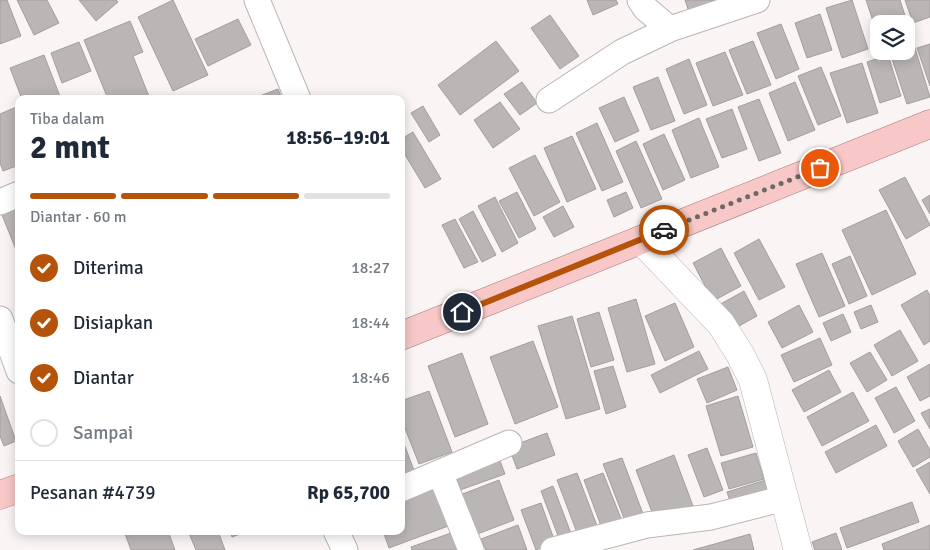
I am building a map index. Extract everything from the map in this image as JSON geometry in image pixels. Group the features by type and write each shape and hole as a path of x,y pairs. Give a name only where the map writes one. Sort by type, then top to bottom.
{"main road":[{"path":"405,334 930,124"},
{"path":"0,496 15,490"}],"street":[{"path":"257,0 296,95"},
{"path":"640,0 646,9 670,29"},
{"path":"548,100 622,52 670,29 749,1"},
{"path":"0,202 15,196"},
{"path":"641,240 721,324 740,354 753,380 798,550"},
{"path":"0,319 15,360"},
{"path":"405,487 509,443"},
{"path":"440,472 471,550"},
{"path":"566,548 647,525 711,517 784,498"},
{"path":"338,535 345,550"}],"building":[{"path":"0,0 7,0 21,36 0,44"},
{"path":"17,0 47,0 59,23 34,35"},
{"path":"79,0 116,0 118,2 96,21"},
{"path":"173,0 208,75 173,91 138,17"},
{"path":"587,0 616,0 618,4 593,15"},
{"path":"685,0 732,0 691,18"},
{"path":"852,0 868,49 842,58 826,8"},
{"path":"866,0 900,0 905,15 871,15"},
{"path":"905,0 930,0 930,17 915,22 915,15 910,15"},
{"path":"820,14 832,50 807,58 795,23"},
{"path":"550,15 579,56 560,69 531,28"},
{"path":"238,19 251,45 208,66 195,39"},
{"path":"130,21 143,52 133,56 148,95 106,95 84,40"},
{"path":"781,24 799,69 776,79 757,33"},
{"path":"496,41 519,71 460,115 438,85"},
{"path":"753,41 771,85 747,94 729,50"},
{"path":"79,42 91,71 62,83 51,53"},
{"path":"930,44 930,86 917,48"},
{"path":"915,48 930,97 907,104 892,60 915,60"},
{"path":"725,52 743,95 713,106 696,63"},
{"path":"44,55 59,95 20,95 10,68"},
{"path":"689,59 707,105 684,114 666,69"},
{"path":"890,60 901,96 880,103 867,62"},
{"path":"862,63 878,113 847,123 830,73"},
{"path":"821,67 841,116 818,125 798,76"},
{"path":"658,77 675,121 651,130 633,87"},
{"path":"522,82 537,103 520,115 504,94"},
{"path":"795,82 815,130 788,141 769,93"},
{"path":"278,89 280,95 262,95"},
{"path":"624,97 639,131 615,142 599,108"},
{"path":"759,99 781,153 759,161 738,107"},
{"path":"500,102 520,129 493,148 474,120"},
{"path":"423,106 440,135 429,142 411,113"},
{"path":"15,108 15,166 3,171 0,163 0,114"},
{"path":"732,109 747,149 722,158 706,119"},
{"path":"699,118 719,167 691,178 672,130"},
{"path":"597,123 623,182 602,191 576,133"},
{"path":"413,132 441,179 425,188 405,155 405,137"},
{"path":"664,134 685,180 663,190 643,144"},
{"path":"572,136 596,189 567,202 544,148"},
{"path":"636,141 662,199 641,208 616,151"},
{"path":"535,155 560,202 534,216 509,168"},
{"path":"905,177 930,225 906,239 879,190"},
{"path":"517,192 536,229 519,238 499,201"},
{"path":"626,192 633,208 614,217 607,200"},
{"path":"930,195 930,214 922,200"},
{"path":"495,197 518,243 502,252 478,206"},
{"path":"563,206 574,227 554,237 543,217"},
{"path":"15,210 15,247 2,215"},
{"path":"886,210 916,274 872,295 842,230"},
{"path":"473,211 496,255 482,262 459,219"},
{"path":"455,219 478,262 464,268 442,225"},
{"path":"759,239 785,287 759,300 734,253"},
{"path":"721,248 741,286 713,301 693,263"},
{"path":"822,253 845,306 819,317 796,264"},
{"path":"850,256 867,296 849,304 832,264"},
{"path":"927,290 930,296 930,341 924,345 901,305"},
{"path":"744,291 757,316 730,331 717,306"},
{"path":"636,299 655,364 627,372 608,308"},
{"path":"675,303 694,347 665,361 645,316"},
{"path":"799,305 813,332 782,348 768,322"},
{"path":"871,305 878,322 861,329 854,312"},
{"path":"599,312 614,360 591,367 577,319"},
{"path":"843,314 851,332 831,341 823,323"},
{"path":"572,316 600,409 566,419 538,326"},
{"path":"900,330 918,361 892,376 874,345"},
{"path":"820,338 832,365 794,382 781,355"},
{"path":"533,341 558,407 515,424 490,357"},
{"path":"699,351 708,369 660,393 651,375"},
{"path":"870,352 887,380 867,392 850,363"},
{"path":"462,353 488,424 455,437 428,366"},
{"path":"930,364 930,396 920,401 907,377"},
{"path":"613,366 626,407 606,414 594,371"},
{"path":"728,367 737,390 707,403 697,379"},
{"path":"829,370 841,392 804,412 792,390"},
{"path":"896,387 915,421 894,433 875,398"},
{"path":"429,391 452,452 419,464 405,428 405,400"},
{"path":"853,392 869,421 822,446 807,417"},
{"path":"0,396 15,441 4,446 0,436"},
{"path":"738,396 753,447 721,456 706,406"},
{"path":"930,409 930,429 921,413"},
{"path":"876,425 887,446 836,473 825,452"},
{"path":"918,429 930,450 930,457 913,467 898,441"},
{"path":"547,433 555,455 517,469 509,447"},
{"path":"405,447 415,473 405,477"},
{"path":"707,448 723,490 704,497 688,455"},
{"path":"497,453 505,474 460,490 452,470"},
{"path":"756,453 764,479 729,489 721,463"},
{"path":"674,455 693,506 655,520 636,470"},
{"path":"622,458 645,519 627,526 603,464"},
{"path":"930,462 930,494 916,470"},
{"path":"577,473 599,531 579,538 557,480"},
{"path":"603,473 624,526 604,534 584,480"},
{"path":"769,479 774,498 733,510 727,492"},
{"path":"499,480 514,520 475,535 460,495"},
{"path":"553,486 572,536 560,541 541,491"},
{"path":"437,488 451,525 389,548 384,535 405,535 405,500"},
{"path":"912,502 919,522 847,548 840,528"},
{"path":"541,503 555,542 536,550 521,510"},
{"path":"518,525 527,550 486,550 481,539"},
{"path":"930,525 930,550 884,550 882,544"},
{"path":"451,533 458,550 412,550 411,547"},
{"path":"836,533 842,550 815,550 812,542"},
{"path":"750,534 754,550 693,550"},
{"path":"125,535 169,535 175,550 131,550"},
{"path":"190,535 219,535 225,550 196,550"}],"way so far":[{"path":"664,230 820,168"}],"route":[{"path":"462,312 664,230"}]}
